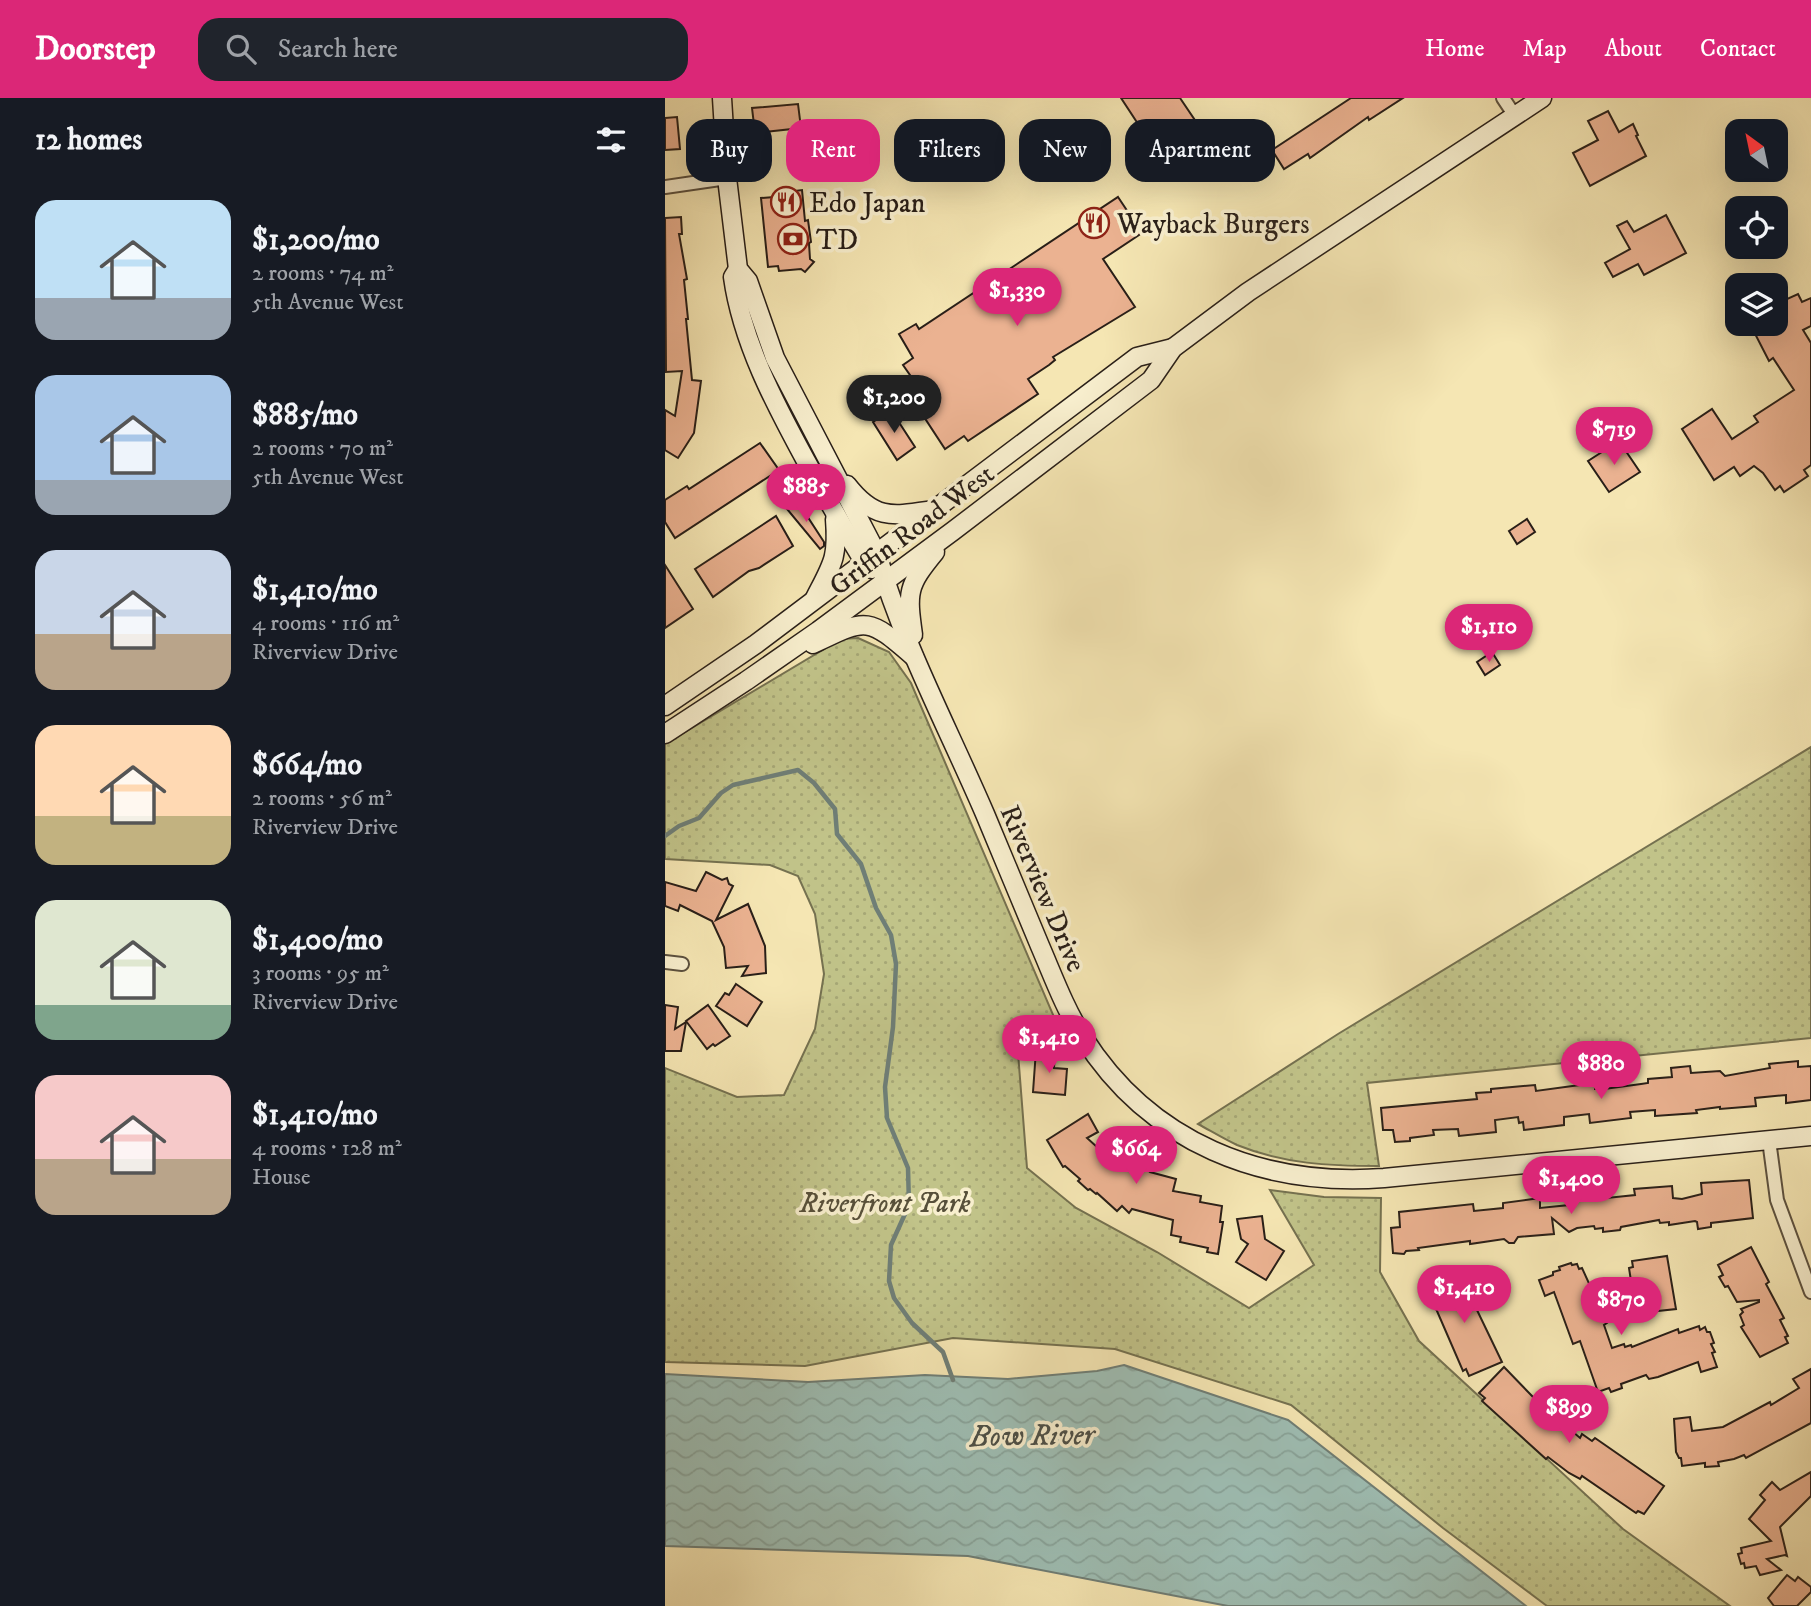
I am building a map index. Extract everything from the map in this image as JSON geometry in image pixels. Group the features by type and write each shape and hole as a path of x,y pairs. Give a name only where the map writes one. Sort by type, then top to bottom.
{"main road":[{"path":"722,98 723,119"},
{"name":"Griffin Road West","path":"665,734 778,659 953,531 1151,380 1173,348 1294,261 1542,98"},
{"path":"727,182 738,269 748,281 775,358 834,469 871,558"},
{"path":"738,269 733,277 734,287 772,398 834,512 871,558 885,581"},
{"name":"Griffin Road West","path":"665,706 814,601 1137,357 1173,348"},
{"path":"834,469 859,499 881,514 899,515 935,510"},
{"path":"814,601 835,558 837,544 834,512"},
{"path":"916,659 909,596 911,586 918,572 953,531"},
{"name":"Riverview Drive","path":"885,581 1057,987 1083,1037 1114,1078 1152,1114 1181,1135 1205,1148 1256,1167 1284,1175 1334,1180 1384,1178 1811,1136"},
{"path":"778,659 860,624 872,626 891,637 916,659"}],"street":[{"path":"1503,98 1515,116"},
{"path":"665,187 699,182"},
{"path":"665,962 682,964"},
{"path":"1769,1140 1777,1200 1811,1292"}],"green space":[{"name":"Riverfront Park","path":"858,638 889,652 911,683 1054,1017 1017,1040 1027,1168 1076,1208 1157,1252 1249,1308 1314,1265 1270,1190 1324,1197 1381,1198 1380,1272 1419,1341 1623,1529 1730,1606 1547,1606 1443,1528 1291,1405 1115,1349 953,1338 805,1366 665,1362 665,1068 737,1097 784,1095 815,1029 824,974 815,914 798,876 770,865 665,859 665,744 841,639"},
{"path":"1811,747 1811,1038 1367,1083 1379,1166 1289,1160 1237,1145 1198,1124 1338,1034"}],"water":[{"name":"Bow River","path":"1124,1365 1288,1420 1526,1606 1228,1606 968,1556 665,1546 665,1374 808,1382 925,1375 1008,1379 1097,1371"}],"building":[{"path":"1121,98 1180,98 1194,119 1135,119"},
{"path":"1351,98 1403,98 1369,120 1368,117 1310,158 1308,154 1284,169 1275,155 1275,148"},
{"path":"798,104 800,119 786,119 786,130 772,131 772,119 753,119 752,108"},
{"path":"1608,111 1619,132 1633,124 1646,156 1590,186 1573,153 1598,140 1588,121"},
{"path":"677,117 680,149 665,150 665,118"},
{"path":"802,190 805,221 808,220 811,242 810,259 814,262 805,272 801,269 779,271 778,266 768,267 761,198 787,196 786,192"},
{"path":"1118,197 1142,233 1103,259 1135,307 1053,357 1055,360 1028,379 1038,394 968,441 964,436 945,449 909,394 919,388 903,365 913,358 899,334 916,324 919,329"},
{"path":"1666,215 1686,253 1644,275 1638,264 1613,277 1605,263 1630,249 1617,226 1627,221 1634,232"},
{"path":"681,217 682,234 679,234 687,279 684,280 692,380 701,381 694,433 678,458 665,450 665,410 675,416 682,371 666,372 665,218"},
{"path":"1798,294 1802,302 1811,298 1811,326 1803,330 1811,343 1811,465 1804,470 1808,476 1784,492 1780,486 1775,490 1763,473 1754,466 1740,476 1734,467 1714,480 1682,429 1712,409 1732,439 1758,422 1754,416 1794,390 1773,358 1769,361 1756,336 1788,336 1788,299"},
{"path":"891,410 915,447 897,460 873,422"},
{"path":"1619,441 1640,472 1609,492 1588,461"},
{"path":"760,443 779,470 675,538 665,522 665,500 687,486 689,489"},
{"path":"798,502 824,542 820,549 787,509"},
{"path":"776,516 793,546 759,568 749,571 713,597 695,569"},
{"path":"1527,519 1535,532 1517,544 1509,531"},
{"path":"665,565 693,609 665,628"},
{"path":"1492,652 1500,665 1485,675 1477,662"},
{"path":"706,872 722,880 727,878 733,886 716,920 748,904 765,946 766,973 742,976 748,966 726,968 724,947 712,921 680,905 678,911 665,906 665,882 696,891"},
{"path":"736,984 762,1002 747,1026 716,1006 725,993 729,995"},
{"path":"665,1005 678,1007 675,1029 686,1022 681,1051 665,1051"},
{"path":"708,1005 730,1036 707,1049 686,1021"},
{"path":"1036,1050 1055,1051 1054,1068 1067,1069 1065,1095 1033,1092"},
{"path":"1798,1061 1798,1067 1811,1066 1811,1100 1786,1103 1786,1095 1755,1098 1756,1106 1720,1107 1696,1110 1697,1113 1655,1116 1655,1110 1630,1112 1631,1118 1590,1123 1589,1114 1564,1117 1564,1125 1524,1130 1523,1122 1519,1123 1518,1117 1495,1120 1496,1132 1459,1136 1458,1129 1433,1130 1434,1135 1410,1138 1410,1141 1395,1142 1393,1130 1383,1130 1381,1108 1477,1099 1476,1093 1491,1092 1491,1089 1535,1085 1536,1091 1595,1083 1595,1089 1604,1089 1648,1083 1648,1079 1672,1077 1671,1068 1690,1066 1691,1073 1720,1071 1725,1076 1770,1068 1769,1064"},
{"path":"1088,1114 1098,1132 1087,1138 1107,1156 1118,1143 1150,1172 1176,1179 1173,1191 1201,1196 1200,1202 1222,1206 1220,1222 1223,1222 1218,1254 1207,1252 1208,1248 1180,1242 1181,1237 1171,1235 1173,1220 1132,1209 1129,1213 1122,1206 1117,1211 1063,1167 1047,1140"},
{"path":"1749,1180 1753,1218 1711,1223 1711,1227 1698,1229 1695,1221 1669,1225 1669,1222 1660,1223 1659,1220 1621,1227 1620,1230 1603,1232 1603,1228 1595,1229 1594,1226 1569,1232 1552,1218 1554,1234 1518,1237 1514,1243 1504,1239 1470,1244 1470,1241 1418,1248 1419,1250 1406,1251 1404,1254 1393,1253 1391,1228 1400,1227 1399,1212 1473,1204 1474,1211 1503,1208 1503,1203 1540,1198 1540,1208 1569,1205 1568,1196 1607,1192 1607,1198 1635,1195 1634,1189 1672,1186 1673,1198 1682,1199 1702,1194 1701,1183"},
{"path":"1262,1216 1265,1239 1284,1251 1266,1280 1236,1262 1248,1244 1241,1239 1237,1219"},
{"path":"1751,1247 1784,1318 1780,1320 1788,1336 1785,1337 1788,1343 1760,1357 1741,1327 1744,1325 1740,1315 1743,1312 1741,1309 1759,1300 1737,1302 1719,1277 1723,1275 1718,1265"},
{"path":"1667,1256 1676,1309 1640,1313 1640,1306 1636,1307 1629,1268 1633,1267 1632,1261"},
{"path":"1577,1264 1579,1269 1582,1268 1607,1323 1604,1325 1612,1348 1624,1344 1625,1347 1632,1347 1678,1329 1679,1333 1699,1326 1700,1330 1705,1327 1714,1343 1711,1344 1715,1352 1712,1353 1717,1367 1701,1372 1698,1362 1658,1377 1649,1379 1646,1375 1621,1384 1622,1388 1611,1392 1609,1388 1598,1392 1580,1341 1573,1344 1554,1292 1545,1296 1539,1280 1553,1275 1553,1272 1560,1270 1559,1267"},
{"path":"1461,1274 1465,1286 1470,1284 1474,1294 1471,1296 1502,1362 1469,1376 1466,1369 1463,1371 1425,1290"},
{"path":"1504,1367 1533,1397 1580,1438 1582,1434 1592,1441 1595,1438 1664,1486 1644,1514 1638,1511 1636,1513 1582,1476 1580,1479 1548,1457 1546,1459 1482,1401 1485,1398 1479,1393"},
{"path":"1811,1369 1811,1423 1746,1458 1744,1455 1718,1462 1719,1466 1705,1467 1705,1463 1682,1466 1681,1458 1676,1452 1674,1419 1690,1417 1692,1431 1723,1427 1770,1402 1771,1405 1799,1388 1793,1379"},
{"path":"1811,1472 1811,1496 1780,1527 1787,1556 1767,1559 1781,1570 1760,1575 1756,1566 1745,1568 1738,1554 1742,1553 1741,1548 1771,1541 1749,1519 1765,1500 1760,1495 1772,1482 1780,1490"},
{"path":"1787,1575 1795,1581 1798,1577 1811,1587 1811,1592 1797,1606 1774,1606 1768,1598"}],"waterway":[{"path":"665,836 679,826 699,818 721,793 733,785 798,770 814,783 835,809 837,834 861,864 876,908 891,935 896,964 893,1027 885,1087 887,1118 908,1168 909,1205 891,1245 889,1281 894,1298 912,1323 943,1352 953,1380"}],"place":[{"name":"Edo Japan","path":"786,202"},
{"name":"Wayback Burgers","path":"1094,223"},
{"name":"TD","path":"793,239"}]}
